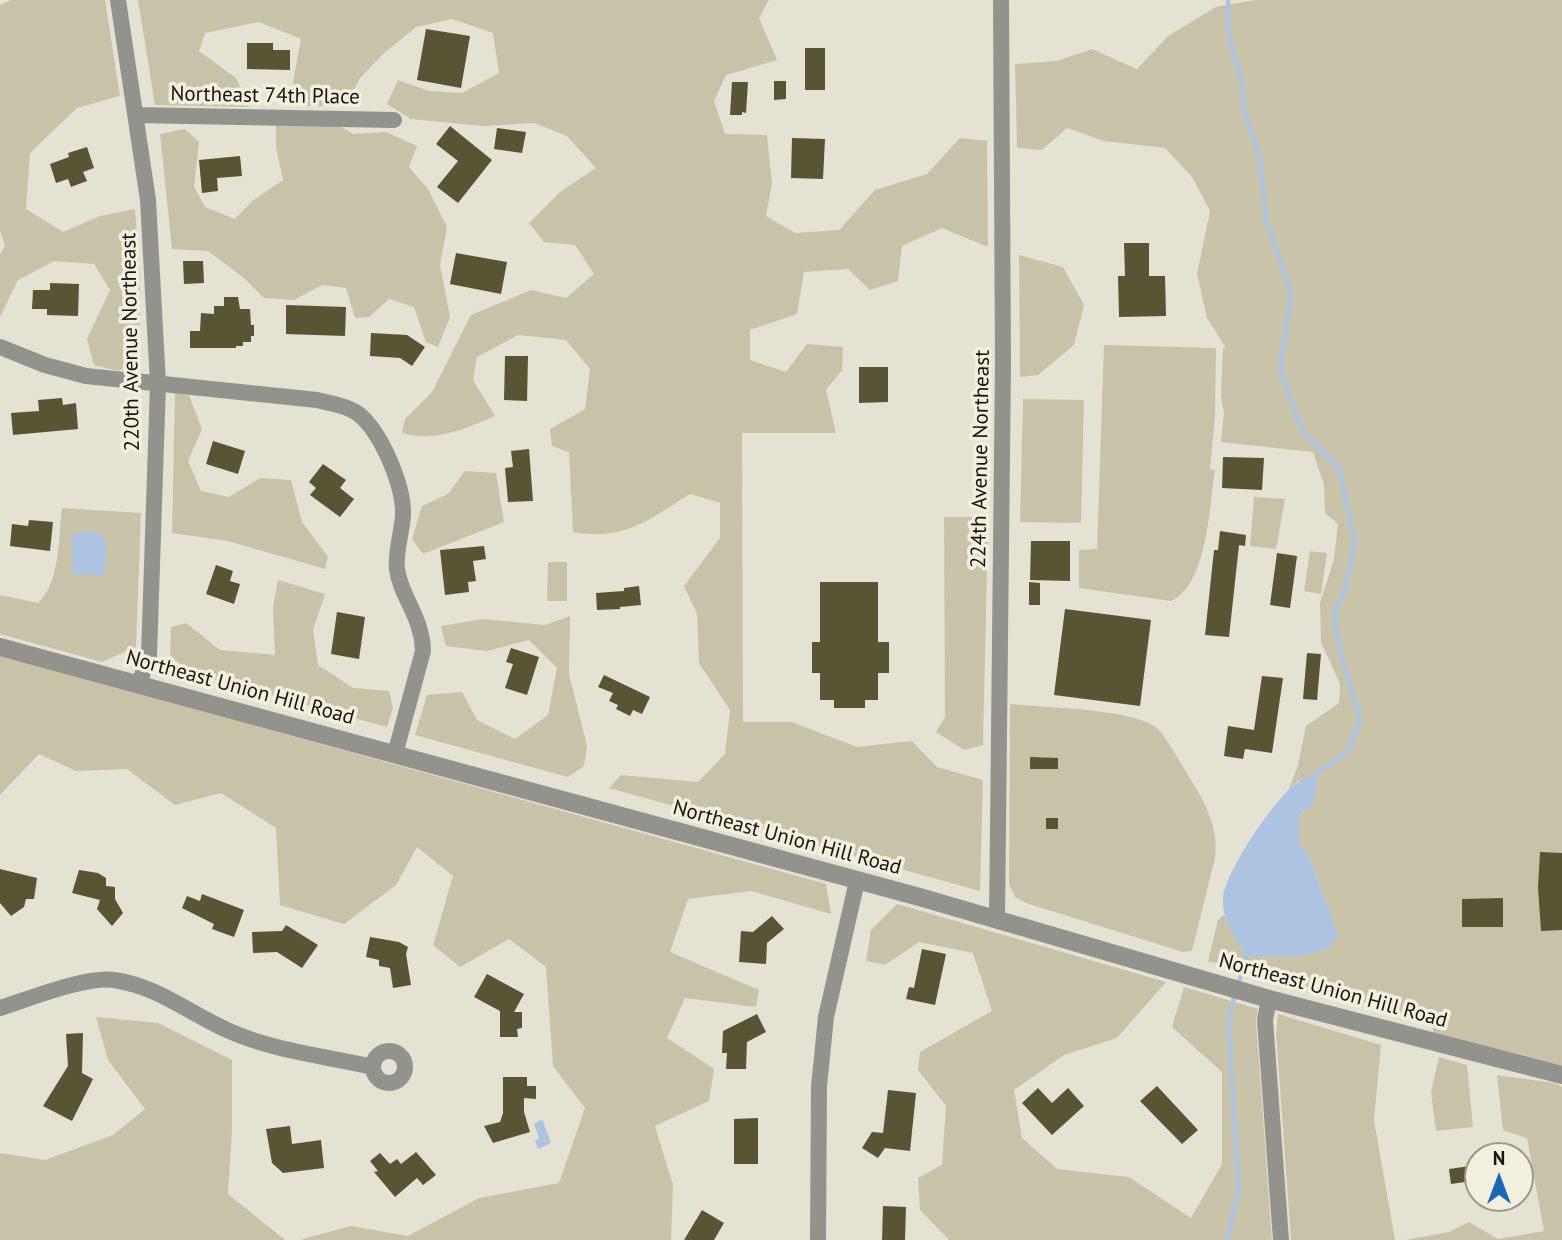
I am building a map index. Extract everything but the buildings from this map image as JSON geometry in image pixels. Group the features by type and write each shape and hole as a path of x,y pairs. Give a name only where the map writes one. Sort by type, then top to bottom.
{"street":[{"name":"220th Avenue Northeast","path":"118,0 148,200 158,384 149,654 139,684"},
{"name":"224th Avenue Northeast","path":"997,919 1003,372 1001,0"},
{"name":"Northeast 74th Place","path":"136,115 394,120"},
{"path":"0,347 45,365 86,376 317,400 347,408 362,417 377,438 401,494 403,516 397,569 422,637 423,651 395,754"},
{"name":"Northeast Union Hill Road","path":"0,647 997,919 1269,999 1562,1075"},
{"path":"818,1240 819,1086 826,1017 857,881"},
{"path":"0,1008 81,983 112,979 168,997 226,1030 262,1043 373,1067"},
{"path":"1269,999 1265,1020 1281,1240"}],"shaded area":[{"path":"11,0 105,0 120,96 77,108 30,153 26,209 63,232 100,216 135,209 140,275 139,357 119,371 94,365 87,339 110,290 94,264 54,261 18,280 0,317 0,254 5,246 0,231 0,5"},
{"path":"138,0 769,0 759,18 777,60 726,75 714,101 725,134 767,135 772,184 766,216 795,233 839,230 875,190 927,174 960,138 987,141 988,247 942,228 902,246 898,281 870,290 848,269 804,272 797,314 750,330 750,360 786,372 807,344 843,347 842,370 826,390 836,433 742,433 743,722 792,722 857,747 912,741 937,767 983,780 980,891 609,788 621,775 698,782 725,754 730,710 699,663 697,614 684,586 720,538 720,503 690,494 648,520 622,531 607,534 573,532 569,452 552,446 550,429 585,409 590,369 566,340 518,335 477,357 473,380 495,416 449,433 414,436 402,433 405,419 432,392 471,315 531,290 566,298 594,274 575,245 544,242 529,223 560,192 596,168 567,136 534,123 483,126 411,119 387,104 398,80 429,91 462,93 499,73 493,33 452,19 416,27 383,54 360,78 346,106 303,106 293,82 301,39 259,22 205,33 199,51 236,78 249,107 155,105"},
{"path":"1255,0 1562,0 1562,1075 1433,1041 1433,1021 1208,961 1218,920 1224,915 1246,957 1337,935 1310,859 1299,842 1299,816 1313,803 1299,780 1289,789 1298,765 1306,726 1339,703 1340,684 1321,642 1320,603 1334,559 1338,524 1325,513 1324,485 1313,452 1221,442 1224,413 1221,397 1223,348 1226,348 1207,318 1197,274 1210,211 1192,177 1165,148 1104,141 1067,128 1042,150 1017,148 1015,64 1056,61 1092,49 1137,69 1168,36 1216,7"},
{"path":"276,123 337,124 353,134 386,132 417,146 409,167 428,189 447,227 440,265 450,317 438,347 426,342 414,307 389,299 369,317 355,318 346,288 322,285 294,300 264,298 244,278 208,251 172,249 160,134 185,129 199,142 194,187 205,207 235,219 252,201 283,180 276,148"},
{"path":"1019,255 1063,267 1084,305 1074,345 1038,375 1020,377"},
{"path":"1104,345 1216,348 1215,416 1210,469 1215,470 1205,543 1193,578 1183,592 1171,601 1079,588 1079,550 1097,549"},
{"path":"175,393 189,395 202,429 188,461 201,491 229,497 260,478 291,480 302,522 328,557 325,569 228,541 172,533"},
{"path":"1023,399 1084,400 1081,523 1020,522"},
{"path":"465,471 496,473 504,522 423,554 412,539 422,506 448,494"},
{"path":"1254,497 1285,499 1276,549 1250,546"},
{"path":"62,508 141,513 136,647 102,662 0,634 0,595 38,603 51,583 57,558"},
{"path":"944,517 980,517 988,524 983,745 964,750 936,732 945,717"},
{"path":"1310,551 1327,553 1321,594 1304,591"},
{"path":"548,562 567,562 567,601 547,601"},
{"path":"278,580 325,594 313,630 318,665 353,688 389,691 393,708 387,727 190,673 170,655 171,627 186,623 220,650 275,655 273,608"},
{"path":"570,616 569,674 587,746 584,766 568,777 415,735 427,695 462,692 477,720 515,739 548,715 557,668 529,640 487,651 446,646 441,626 484,619 545,625"},
{"path":"0,655 826,884 831,914 751,891 688,899 670,952 759,990 756,1007 685,998 667,1038 714,1069 709,1101 655,1126 673,1185 671,1240 299,1240 351,1226 408,1236 479,1198 559,1183 585,1108 553,1066 546,967 509,939 460,967 433,945 453,876 417,847 396,885 344,924 280,905 276,828 221,793 175,805 127,769 76,771 39,754 0,795"},
{"path":"1010,704 1110,713 1146,722 1161,733 1203,801 1215,838 1215,858 1192,951 1183,952 1026,903 1015,897 1009,884"},
{"path":"897,904 1166,982 1117,1038 1064,1055 1014,1090 1022,1138 1057,1169 1129,1177 1191,1218 1222,1164 1222,1072 1172,1027 1184,987 1258,1009 1256,1021 1272,1240 949,1240 920,1210 918,1178 942,1165 946,1106 918,1070 920,1052 992,1011 973,953 919,942 885,965 866,961 871,930"},
{"path":"1278,1014 1381,1045 1374,1120 1395,1240 1291,1240 1276,1033"},
{"path":"96,1017 158,1023 232,1060 232,1131 228,1194 285,1240 0,1240 0,1153 45,1160 113,1135 145,1109 108,1060"},
{"path":"1439,1057 1467,1065 1473,1127 1436,1131 1431,1092"},
{"path":"1497,1075 1554,1083 1562,1087 1562,1240 1405,1240 1449,1232 1469,1222 1498,1239 1544,1231 1534,1176 1534,1142 1528,1142 1527,1138 1503,1130"}],"water":[{"path":"82,531 101,533 107,545 104,576 73,574 72,535"},
{"path":"1313,776 1318,782 1313,803 1299,816 1299,842 1310,859 1338,935 1328,948 1302,956 1246,957 1224,914 1223,898 1226,886 1253,835 1277,802 1298,782"},
{"path":"541,1120 551,1143 538,1149 535,1141 539,1138 534,1124"}],"waterway":[{"path":"1228,0 1228,32 1243,87 1243,108 1259,155 1266,218 1291,294 1280,369 1303,432 1339,468 1355,543 1345,588 1334,615 1342,660 1360,718 1349,750 1313,776"},
{"path":"1238,986 1246,957"},
{"path":"1227,1240 1239,1188 1228,1018 1235,995"}]}
